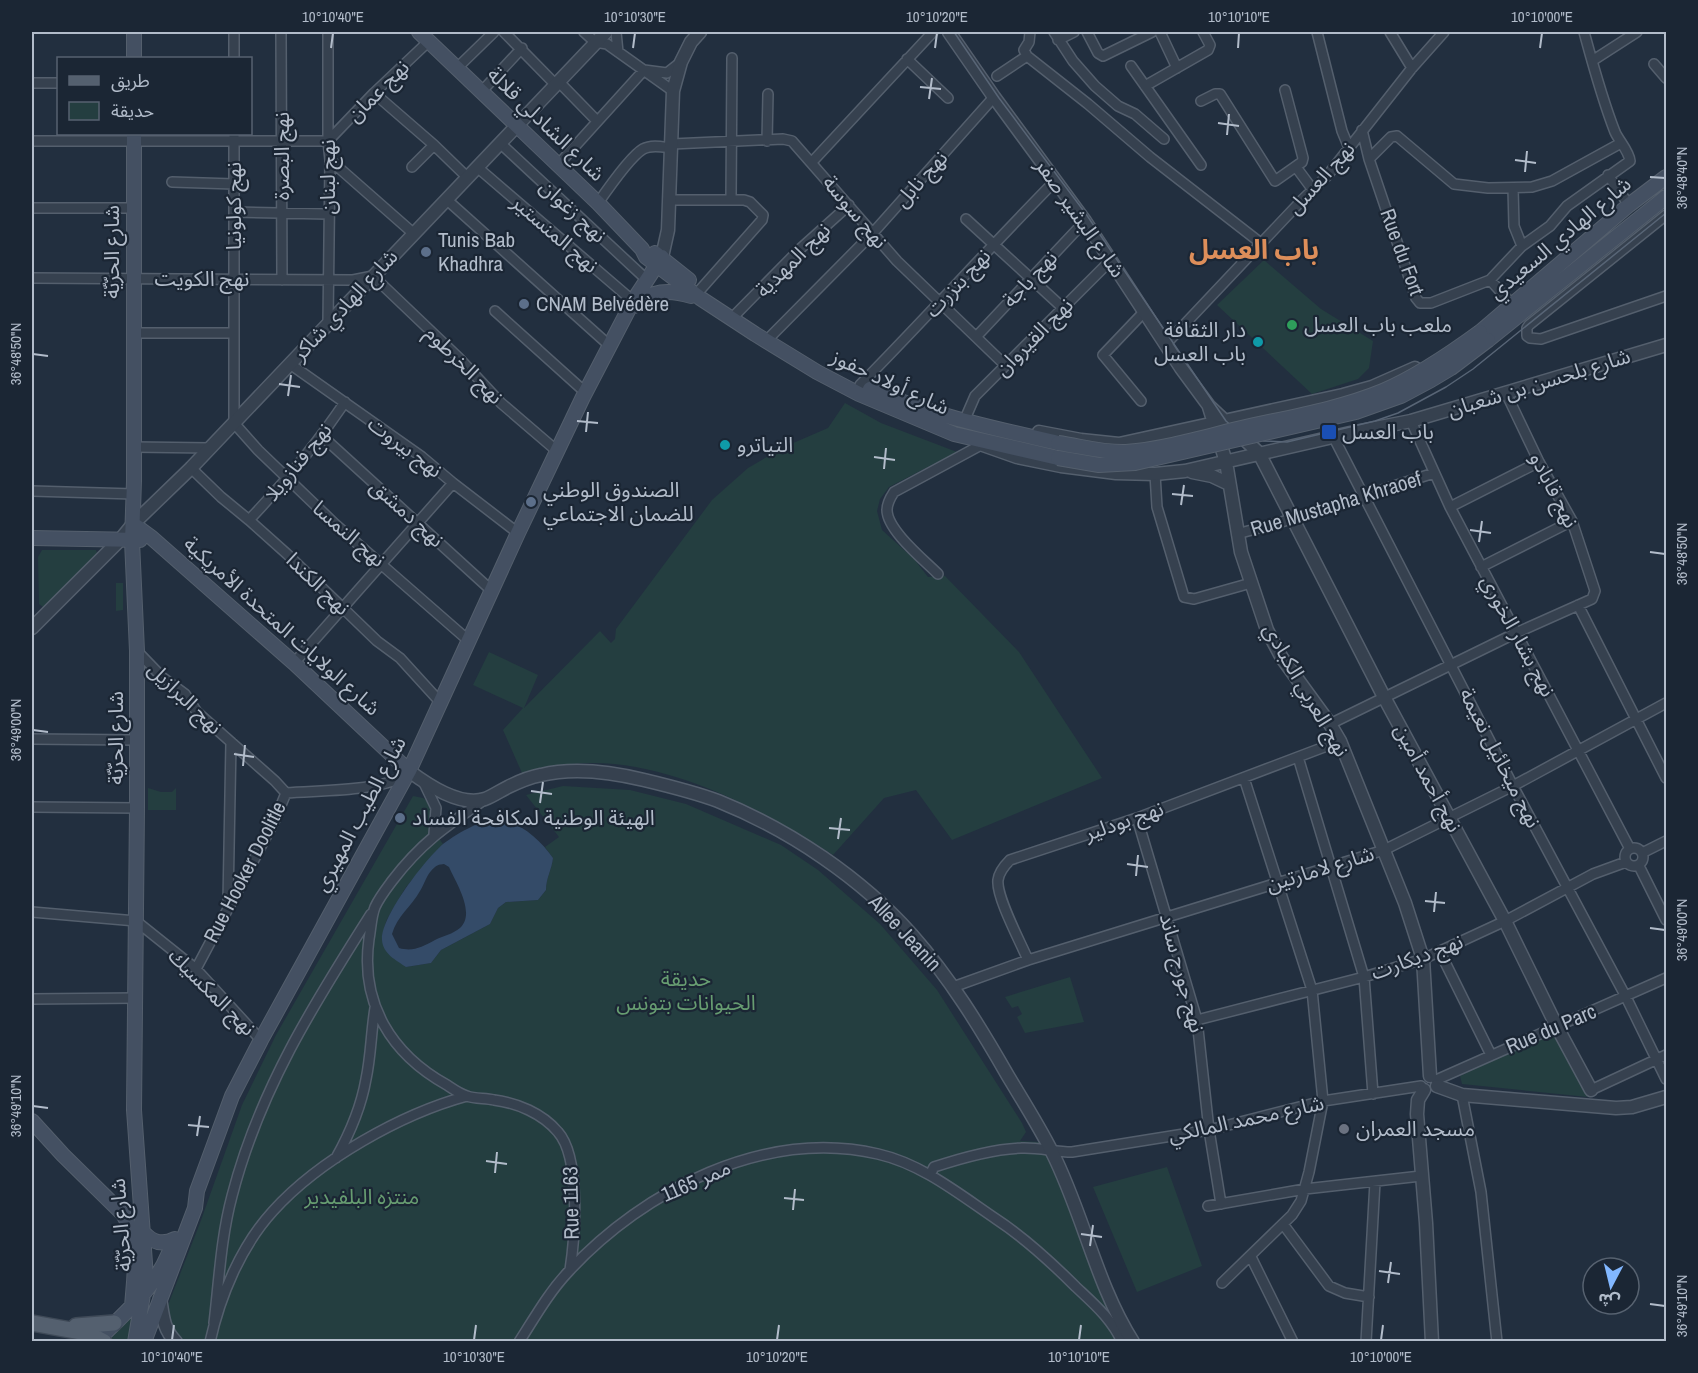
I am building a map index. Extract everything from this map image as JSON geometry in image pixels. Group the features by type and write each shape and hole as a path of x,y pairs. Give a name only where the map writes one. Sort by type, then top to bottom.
{"main road":[{"path":"134,32 134,57"},
{"name":"شارع الشادلي قلالة","path":"424,36 598,203 642,249"},
{"name":"شارع الحرّيّة","path":"134,137 134,494 133,524 126,541 137,651 134,1110 146,1277 135,1341"},
{"name":"شارع الهادي السعيدي","path":"1486,331 1512,304 1629,205 1666,177"},
{"name":"شارع الهادي السعيدي","path":"1486,331 1666,197"},
{"name":"شارع أولاد حفوز","path":"642,249 646,257 659,262 700,294 827,377 896,411 954,434 1099,465 1135,463 1356,412 1416,389 1451,368 1486,331"},
{"name":"شارع الطيب المهيري","path":"144,1341 195,1208 197,1191 232,1096 410,771 585,392 630,306 659,262"},
{"name":"شارع الطيب المهيري","path":"630,306 657,292 700,294"},
{"name":"شارع أولاد حفوز","path":"700,294 860,385 898,401 959,419 1108,452 1125,452 1175,444 1343,404 1383,391 1448,356 1486,331"},
{"name":"شارع الولايات المتحدة الأمريكية","path":"133,524 152,538 294,663 410,771"},
{"name":"شارع الولايات المتحدة الأمريكية","path":"32,538 126,541 152,538"},
{"path":"32,1121 123,1214 132,1230 134,1240 132,1307"},
{"path":"32,1323 87,1333 100,1340 114,1323 144,1295 160,1272 187,1206 197,1191"},
{"path":"123,1214 135,1212 140,1206"},
{"path":"144,1233 148,1238 161,1243 175,1239"},
{"path":"60,1327 114,1323"}],"street":[{"path":"234,32 234,57"},
{"name":"نهج البصرة","path":"281,32 282,280"},
{"name":"نهج لبنان","path":"328,32 330,160 328,323"},
{"path":"457,68 494,32"},
{"path":"504,32 597,121"},
{"path":"584,32 595,42 604,43 673,91"},
{"name":"شارع الهادي شاكر","path":"133,524 191,468 606,32"},
{"path":"616,32 618,52"},
{"name":"شارع الطيب المهيري","path":"659,262 668,230 673,91 681,62 691,42 700,32"},
{"path":"812,162 933,32"},
{"name":"شارع البشير صفر","path":"949,32 1085,221 1165,345 1209,406"},
{"path":"1030,32 1029,42 1024,50 1027,56 1150,157 1262,244"},
{"path":"1074,32 1056,36 1073,61 1095,86 1118,106 1135,114 1164,139"},
{"path":"1087,32 1098,54 1102,56 1152,32"},
{"path":"1160,32 1177,68"},
{"path":"1145,86 1210,48 1203,32"},
{"path":"1317,32 1342,131 1349,148"},
{"path":"1390,32 1412,68"},
{"name":"نهج العسل","path":"1165,345 1327,176 1412,68 1444,32"},
{"path":"1512,304 1490,280 1522,246 1550,226 1567,206 1630,161 1630,156 1612,124 1584,32"},
{"path":"1592,61 1637,32"},
{"name":"نهج عمان","path":"328,141 424,36"},
{"path":"482,91 522,48"},
{"path":"998,76 1027,56"},
{"path":"731,199 732,58"},
{"path":"907,59 948,98"},
{"path":"644,70 667,73 681,62"},
{"path":"1654,64 1666,78"},
{"path":"1131,66 1201,165"},
{"path":"558,165 644,70"},
{"path":"32,83 57,83"},
{"path":"1201,101 1220,94 1274,181 1277,181 1302,162 1303,155 1285,90"},
{"path":"374,93 467,177"},
{"path":"767,141 768,94"},
{"name":"نهج نابل","path":"771,336 872,234 994,97"},
{"name":"Rue du Fort","path":"1362,130 1369,159 1416,298 1420,303 1431,303 1490,280"},
{"path":"1369,159 1391,137 1397,136 1454,184 1488,188 1532,187 1552,181 1621,143"},
{"path":"32,141 134,137 234,138 282,142 328,141"},
{"name":"نهج كولونيا","path":"234,138 234,423"},
{"name":"نهج سوسة","path":"598,203 615,179 643,149 653,146 783,139 792,141 872,234 940,304 1005,365"},
{"name":"نهج زغوان","path":"500,143 646,279"},
{"path":"412,167 434,145"},
{"path":"330,160 413,233"},
{"name":"نهج المنستير","path":"477,167 630,306"},
{"path":"1296,167 1313,190"},
{"path":"1608,176 1629,205"},
{"name":"نهج بنزرت","path":"860,385 940,304 1055,181"},
{"path":"172,182 234,184"},
{"path":"1513,188 1514,226 1522,246"},
{"path":"446,199 610,346"},
{"path":"668,200 748,200 762,213 763,218 700,294"},
{"name":"نهج المهدية","path":"736,314 800,249 849,205"},
{"path":"32,208 134,208"},
{"path":"234,212 328,214"},
{"path":"1666,216 1529,325 1527,336 1540,339 1666,296"},
{"path":"966,219 1063,308"},
{"name":"نهج باجة","path":"976,337 1085,221"},
{"name":"نهج القيروان","path":"959,419 975,396 1111,260"},
{"name":"نهج الكويت","path":"32,278 353,280 373,276"},
{"name":"نهج الخرطوم","path":"373,276 459,358 501,403 557,451"},
{"path":"495,311 585,392"},
{"path":"1141,401 1103,355 1144,312"},
{"name":"شارع أولاد حفوز","path":"959,419 1111,444 1219,423 1372,387 1414,369 1486,331"},
{"path":"133,333 234,333"},
{"name":"شارع بلحسن بن شعبان","path":"954,434 1017,457 1060,466 1116,473 1155,474 1185,471 1411,421 1666,345"},
{"name":"نهج بيروت","path":"290,364 422,457 518,533"},
{"name":"نهج قابادو","path":"1506,393 1539,462 1572,521 1595,591 1592,599 1578,605"},
{"name":"نهج فنازويلا","path":"249,520 288,479 345,402"},
{"name":"نهج أحمد أمين","path":"1209,406 1219,423 1259,453 1384,697 1505,921 1591,1090 1666,1055"},
{"name":"نهج بشار الخوري","path":"1411,421 1450,507 1630,849"},
{"name":"نهج النمسا","path":"234,423 288,479 470,641"},
{"name":"نهج العربي الكبادي","path":"1219,423 1237,534 1267,630 1282,658 1340,741 1406,903 1423,959 1434,1080"},
{"name":"نهج دمشق","path":"322,436 492,591"},
{"name":"نهج ميخائيل نعيمة","path":"1334,438 1513,786 1626,997 1666,1079"},
{"path":"938,574 892,524 886,508 888,500 894,492 981,445"},
{"path":"134,447 210,448"},
{"path":"1450,507 1539,462"},
{"name":"نهج الكندا","path":"191,468 377,641 400,658 441,703"},
{"path":"1185,471 1212,476 1229,484"},
{"name":"Rue Mustapha Khraoef","path":"1237,534 1292,519 1434,473"},
{"path":"1155,474 1157,507 1184,597 1194,599 1251,583"},
{"path":"294,663 453,483"},
{"path":"32,491 134,494"},
{"path":"1481,567 1572,521"},
{"path":"32,628 126,541"},
{"path":"1330,724 1578,605 1666,778"},
{"name":"نهج البرازيل","path":"137,651 162,677 185,694 197,712 286,793"},
{"name":"شارع لامارتين","path":"953,987 1028,960 1384,850 1513,786 1666,703"},
{"path":"32,740 136,740"},
{"name":"نهج بودلير","path":"1028,960 999,891 999,876 1010,860 1137,818 1340,741"},
{"path":"228,906 231,742"},
{"path":"1298,757 1364,977 1373,1094"},
{"path":"410,771 423,781 455,797 475,800 486,798"},
{"name":"Rue Hooker Doolitle","path":"196,969 275,820 286,793 376,785 391,782 410,771"},
{"name":"Allee Jeanin","path":"486,798 508,786 534,777 563,771 635,777 716,800 787,835 827,861 867,892 913,936 953,987 1053,1152 1125,1337"},
{"path":"1222,1283 1283,1224 1301,1201 1323,1101 1312,990 1244,778"},
{"path":"423,781 436,808 434,834"},
{"path":"210,1341 231,1199 258,1116 282,1062 313,1005 395,877 434,834 486,798"},
{"path":"32,807 137,808"},
{"name":"نهج جورج ساند","path":"1137,818 1197,1020 1209,1130 1221,1204"},
{"path":"1642,853 1666,841"},
{"path":"1637,848 1642,853 1643,860 1639,866 1631,866 1626,862 1625,855 1630,849 1637,848"},
{"name":"نهج ديكارت","path":"1197,1020 1364,977 1423,959 1505,921 1593,874 1626,862"},
{"path":"1639,866 1666,920"},
{"path":"374,908 367,966 375,1008 394,1040 417,1066 467,1096"},
{"path":"32,912 136,921"},
{"name":"نهج المكسيك","path":"136,921 196,969 261,1040"},
{"path":"1440,952 1491,1055"},
{"name":"Rue du Parc","path":"1434,1080 1666,978"},
{"path":"32,999 136,998"},
{"path":"335,1159 356,1117 362,1098 375,1008"},
{"path":"1432,1341 1427,1234 1417,1106 1422,1078 1434,1080 1462,1095 1616,1108 1632,1107 1666,1097"},
{"name":"شارع محمد المالكي","path":"930,1175 934,1167 1004,1149 1038,1148 1053,1152 1072,1152 1209,1130 1323,1101 1422,1088"},
{"path":"1462,1095 1481,1192 1497,1341"},
{"path":"214,1323 234,1273 258,1229 271,1212 297,1188 335,1159 405,1119 430,1107 467,1096"},
{"name":"Rue 1163","path":"467,1096 516,1105 542,1118 560,1133 570,1158 574,1194 570,1270"},
{"name":"ممر 1165","path":"519,1341 539,1310 570,1270 606,1235 652,1201 702,1174 724,1166 794,1150 832,1149 878,1154 930,1175 1029,1243 1125,1337"},
{"path":"1059,1168 1072,1152"},
{"path":"1208,1206 1305,1190 1421,1176"},
{"path":"1366,1341 1375,1182"},
{"path":"1283,1224 1329,1286 1346,1293 1369,1297"},
{"path":"1251,1257 1293,1341"},
{"path":"160,1298 164,1324 168,1334 176,1341"}],"green space":[{"name":"ملعب باب العسل","path":"1264,260 1321,309 1373,341 1369,368 1358,379 1312,394 1217,305"},
{"path":"845,403 881,423 957,452 889,487 880,499 877,511 882,530 914,559 928,577 945,576 1019,652 1102,778 952,840 916,790 884,798 833,855 748,806 686,780 654,771 622,765 591,763 522,773 503,730 523,708 473,685 489,652 538,675 524,708 600,631 611,643 615,639 616,629 712,500 748,468 784,447 828,428"},
{"path":"42,550 96,550 97,553 43,607 39,604 38,557"},
{"path":"116,583 123,583 123,610 116,611"},
{"path":"563,786 630,790 686,804 781,845 818,870 880,924 937,990 1022,1123 1026,1132 1020,1141 1040,1142 1051,1162 1127,1341 178,1342 168,1326 166,1310 242,1105 276,1035 413,796 423,798 432,804 433,830 443,844 406,887 384,928 406,967 431,963 441,950 490,924 498,908 506,902 538,900 546,890 553,858 545,847 559,837 526,795"},
{"path":"148,788 161,792 172,792 176,788 176,810 148,810"},
{"path":"1070,977 1084,1022 1025,1033 1017,1017 1022,1014 1018,1006 1012,1008 1005,997"},
{"path":"1553,1033 1588,1097 1462,1084 1460,1076"},
{"path":"1167,1167 1202,1266 1137,1292 1093,1187"},
{"path":"137,1309 132,1341 110,1339"}],"water":[{"path":"502,820 524,829 543,845 553,858 546,890 538,900 506,902 498,908 490,924 441,950 431,963 406,967 394,959 387,953 382,940 389,917 405,889 443,844 475,825","holes":["444,864 449,867 463,898 466,914 464,922 454,932 422,947 399,948 392,934 397,922 422,888 432,869"]}],"tram line":[{"path":"954,32 999,98 1086,214 1226,421 1241,434 1264,441 1287,442 1375,421 1398,413 1446,387 1473,369 1666,213"}],"place":[{"name":"Tunis Bab Khadhra","path":"426,252"},
{"name":"CNAM Belvédère","path":"524,304"},
{"name":"ملعب باب العسل","path":"1292,325"},
{"name":"دار الثقافة باب العسل","path":"1258,342"},
{"name":"باب العسل","path":"1329,432"},
{"name":"التياترو","path":"725,445"},
{"name":"الصندوق الوطني للضمان الاجتماعي","path":"531,502"},
{"name":"الهيئة الوطنية لمكافحة الفساد","path":"400,818"},
{"name":"مسجد العمران","path":"1344,1129"}],"district":[{"name":"باب العسل","path":"1254,250"}],"park label":[{"name":"حديقة الحيوانات بتونس","path":"686,991"},
{"name":"منتزه البلفيدير","path":"362,1197"}]}
